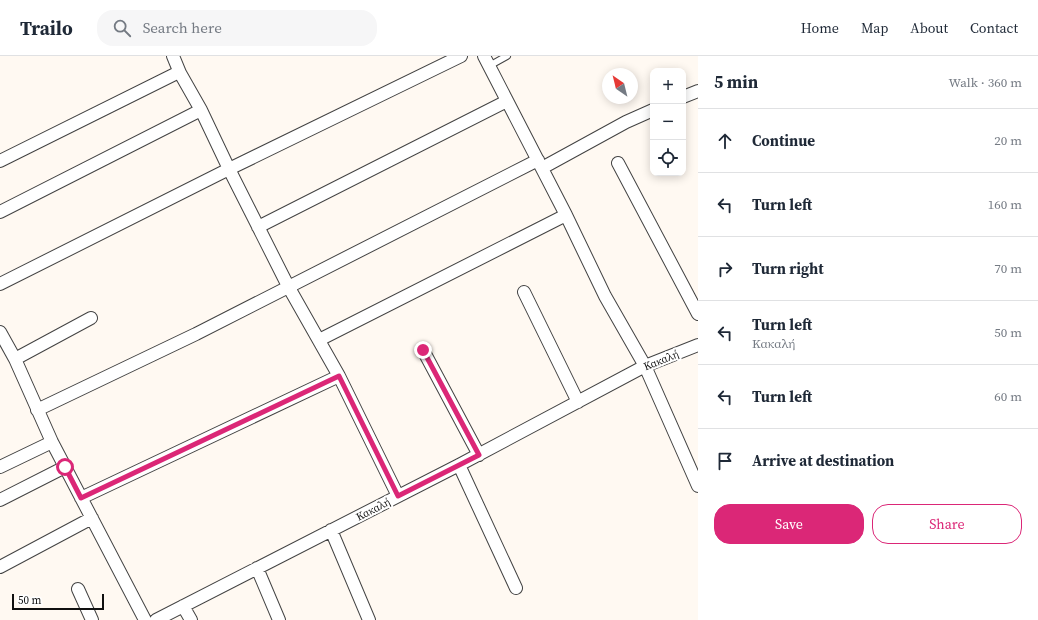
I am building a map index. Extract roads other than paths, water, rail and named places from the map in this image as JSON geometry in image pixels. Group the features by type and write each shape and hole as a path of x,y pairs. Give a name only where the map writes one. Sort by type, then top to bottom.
{"street":[{"path":"173,56 288,286 339,376 398,496"},
{"path":"0,284 229,169 461,56"},
{"path":"486,61 566,215 605,296 644,366 698,486"},
{"path":"0,162 180,72"},
{"path":"686,96 698,91"},
{"path":"258,227 507,100"},
{"path":"0,212 201,110"},
{"path":"37,410 196,334 288,286 650,111"},
{"path":"618,163 698,314"},
{"path":"319,340 566,215"},
{"path":"524,292 578,402"},
{"path":"15,359 91,318"},
{"path":"0,332 3,345 15,359 52,442 145,620"},
{"name":"Κακαλή","path":"156,620 460,465 644,366 698,345"},
{"path":"423,350 479,455"},
{"path":"81,498 339,376"},
{"path":"0,467 52,442"},
{"path":"460,465 516,588"},
{"path":"0,500 65,467"},
{"path":"0,566 92,518"},
{"path":"331,530 369,620"},
{"path":"257,568 279,620"},
{"path":"78,589 92,620"},
{"path":"183,606 190,620"}],"lane":[{"path":"486,61 507,56"}]}
